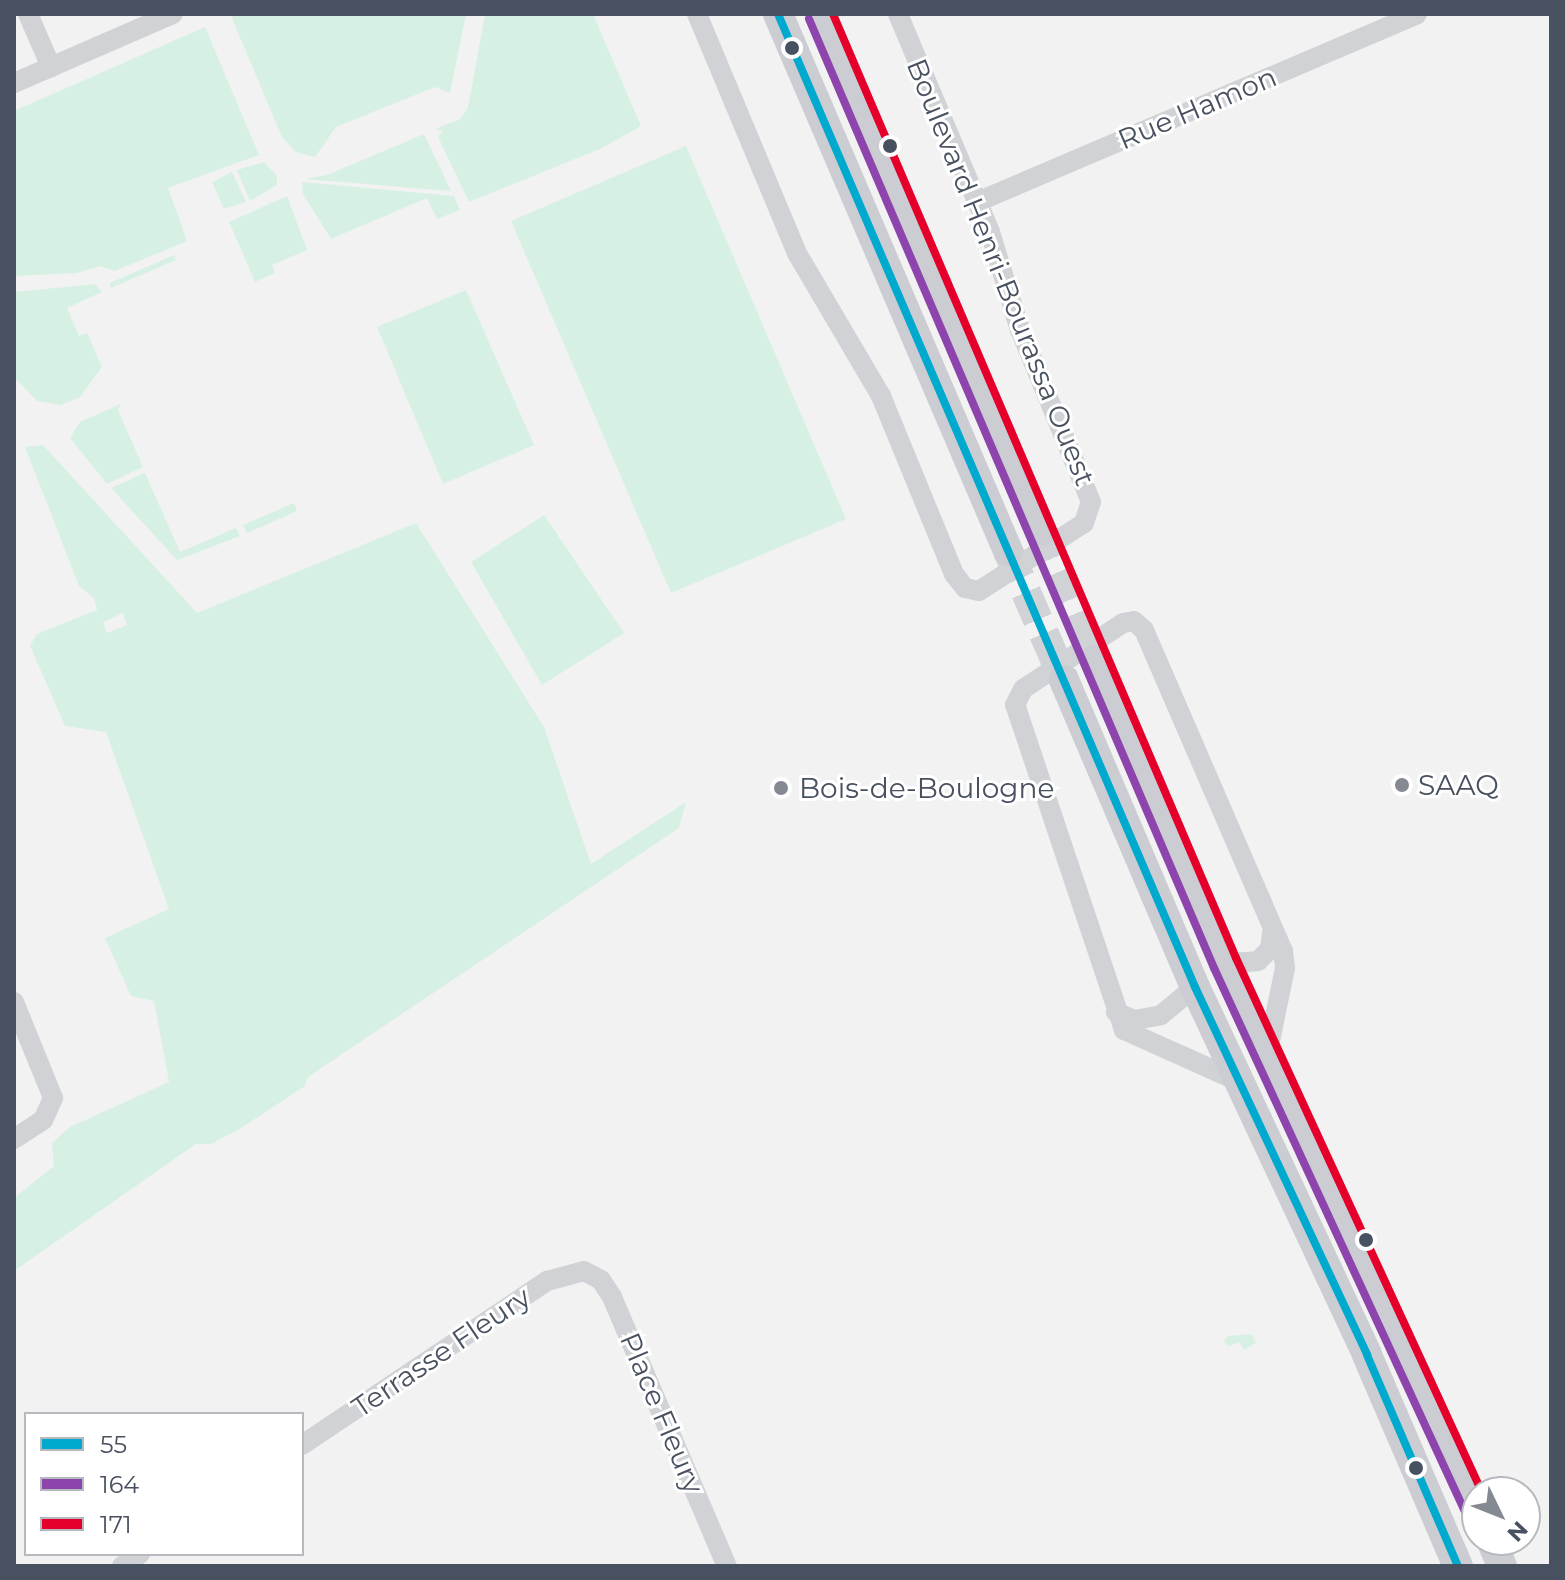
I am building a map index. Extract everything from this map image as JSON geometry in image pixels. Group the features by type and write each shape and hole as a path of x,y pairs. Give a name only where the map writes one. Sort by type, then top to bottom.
{"main road":[{"path":"778,14 1008,551"},
{"path":"820,14 1040,531"},
{"path":"1095,660 1225,963 1462,1476"},
{"path":"1064,680 1195,987 1367,1355 1458,1566"}],"street":[{"path":"28,14 51,67"},
{"path":"14,83 173,14"},
{"name":"Boulevard Henri-Bourassa Ouest","path":"697,14 798,255 881,396 954,574 965,588 979,591 1084,523 1091,502 1020,330 977,202 898,14"},
{"name":"Rue Hamon","path":"977,202 1417,14"},
{"path":"1238,1081 1188,1056 1136,1040 1124,1030 1014,701 1023,689 1123,623 1134,621 1144,630 1285,968 1268,1051"},
{"path":"1225,963 1258,961 1270,949 1272,932"},
{"path":"1116,1012 1128,1020 1150,1019 1173,1010 1195,987"},
{"path":"14,1002 52,1086 52,1104 37,1124 14,1139"},
{"name":"Terrasse Fleury","path":"304,1444 547,1281 584,1271"},
{"name":"Place Fleury","path":"584,1271 601,1280 615,1304 727,1566"}],"green space":[{"path":"466,14 450,93 435,87 336,127 315,157 296,152 282,137 231,16"},
{"path":"485,14 593,14 641,126 602,148 469,202 438,137 443,131 435,129 460,119 468,108"},
{"path":"205,27 259,155 168,188 187,241 115,271 100,266 77,273 14,276 14,111"},
{"path":"424,134 451,191 305,179 327,175"},
{"path":"686,146 846,519 671,593 511,221"},
{"path":"264,162 277,176 277,185 250,201 237,170"},
{"path":"232,172 246,202 224,209 212,182"},
{"path":"302,182 454,196 460,210 437,219 427,198 331,239 303,194"},
{"path":"287,196 307,250 272,265 275,273 255,282 229,222"},
{"path":"174,255 176,260 111,288 110,283"},
{"path":"95,284 102,292 67,308 79,336 87,333 102,367 80,397 61,405 37,401 14,377 14,292"},
{"path":"466,290 534,445 443,484 377,327"},
{"path":"121,404 118,410 143,467 107,484 70,438 80,422"},
{"path":"43,445 197,613 416,523 544,727 591,864 686,802 679,828 308,1077 305,1086 238,1130 211,1144 196,1144 14,1271 14,1198 54,1166 52,1143 70,1127 169,1082 154,1001 131,996 105,938 169,909 106,732 65,726 30,646 37,634 97,610 94,598 79,586 25,447","holes":["123,613 127,625 107,633 103,622"]},
{"path":"145,473 180,552 236,528 240,536 177,560 111,488"},
{"path":"294,503 297,511 247,533 243,525"},
{"path":"544,515 624,633 542,685 471,562"},
{"path":"1251,1334 1256,1343 1244,1350 1240,1342 1229,1346 1223,1342 1228,1336"}],"tunnel":[{"path":"1040,531 1095,660"},
{"path":"1008,551 1064,680"}],"transit line":[{"name":"55","path":"778,14 1195,987 1367,1355 1458,1566"},
{"name":"171","path":"833,14 1236,958 1475,1476"},
{"name":"164","path":"809,19 1214,968 1461,1503"}],"place":[{"name":"SAAQ","path":"1402,785"},
{"name":"Bois-de-Boulogne","path":"781,788"}]}
